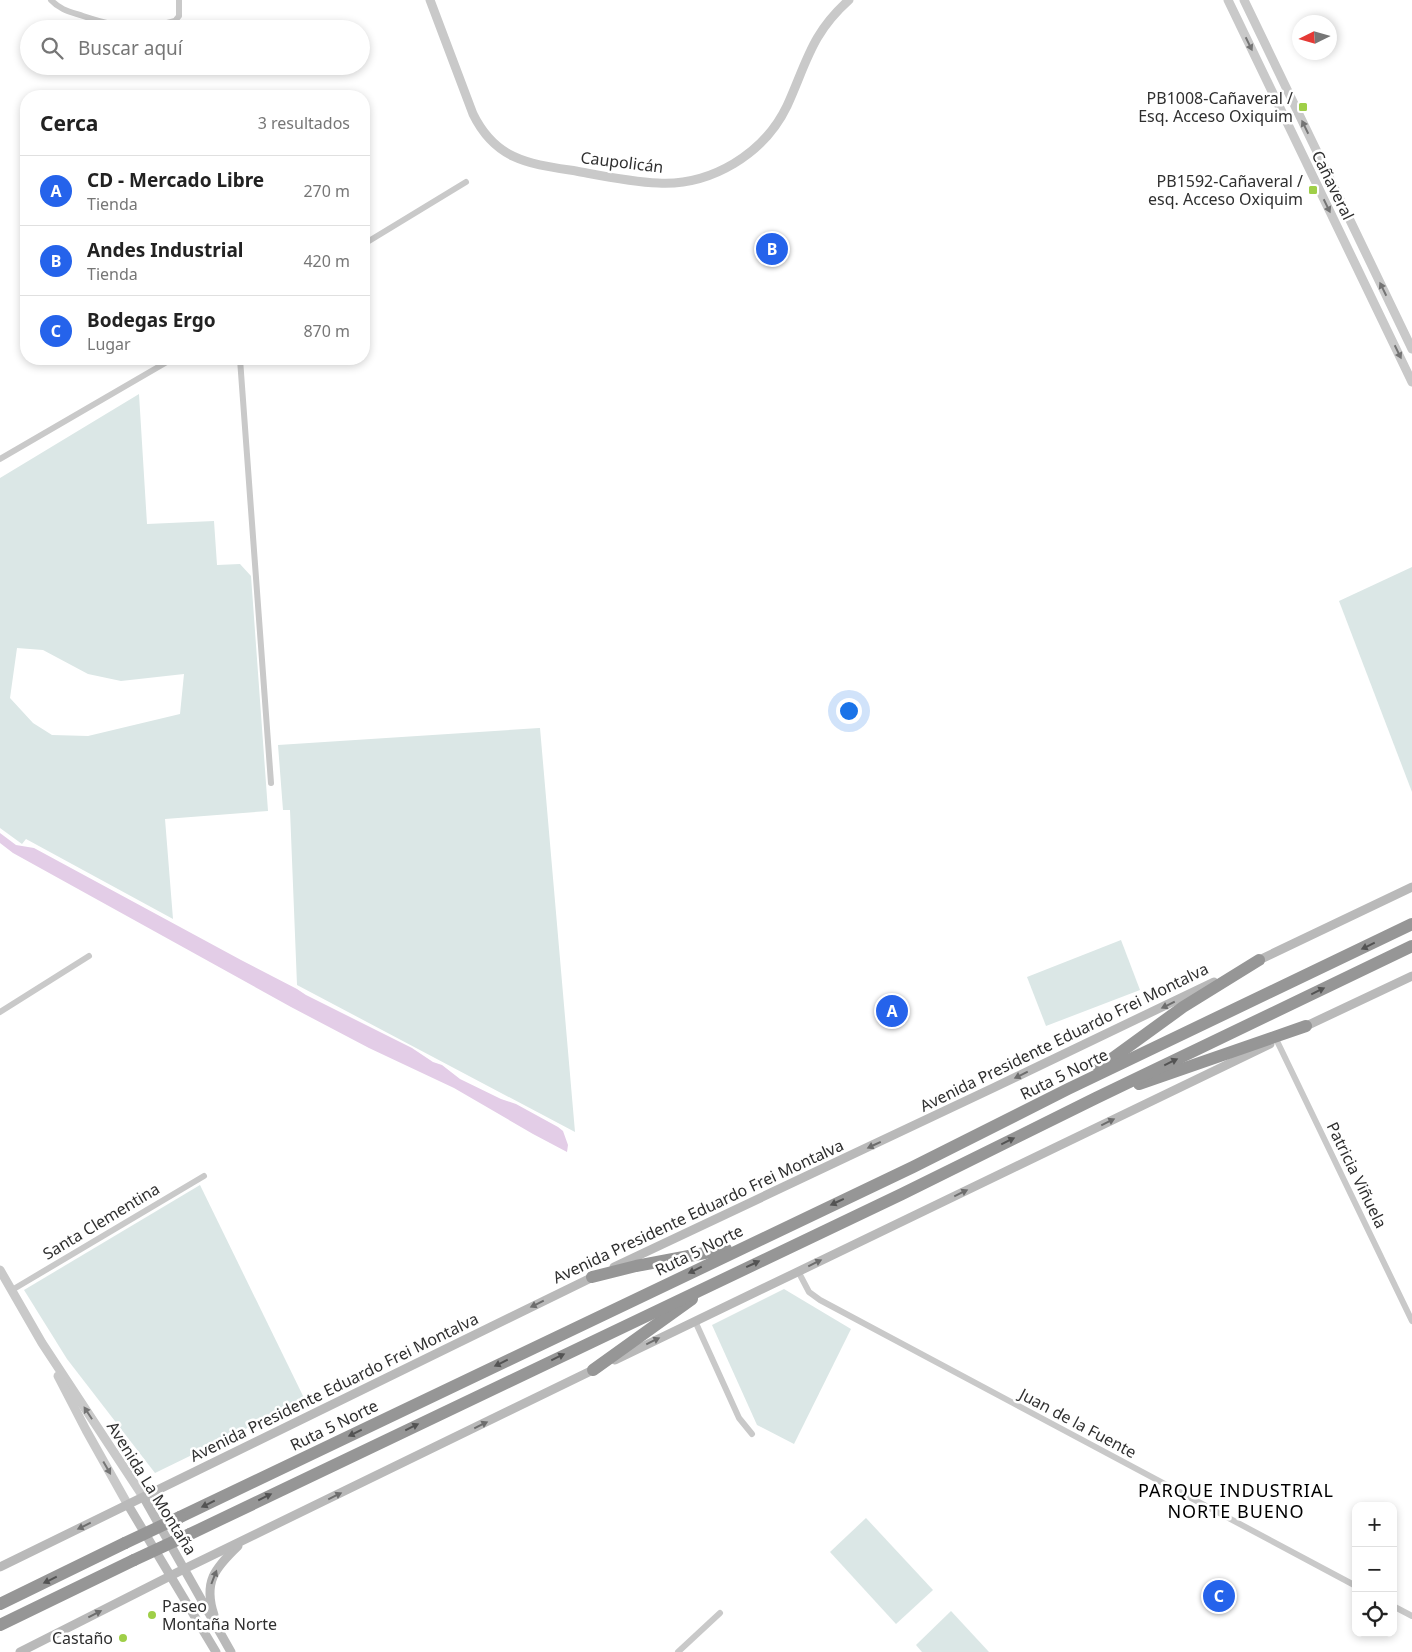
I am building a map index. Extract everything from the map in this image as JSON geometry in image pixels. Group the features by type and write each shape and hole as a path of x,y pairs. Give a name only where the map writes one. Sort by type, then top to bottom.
{"highway":[{"name":"Ruta 5 Norte","path":"0,1604 913,1166 1068,1089 1412,924"},
{"path":"0,1625 911,1189 1412,946"},
{"path":"1068,1089 1177,1011 1259,960"},
{"path":"1096,1098 1306,1026"},
{"path":"592,1278 636,1266 707,1253 755,1241"},
{"path":"593,1370 675,1312 709,1285"}],"main road":[{"name":"Avenida Presidente Eduardo Frei Montalva","path":"0,1567 592,1278 984,1093 1412,887"},
{"path":"20,1652 171,1575 593,1370 1412,976"},
{"name":"Avenida La Montaña","path":"144,1498 231,1652"},
{"name":"Avenida La Montaña","path":"128,1505 216,1652"},
{"path":"221,1634 211,1606 210,1585 217,1568 244,1540"}],"street":[{"path":"51,0 66,11 96,20"},
{"path":"176,20 179,16 179,0"},
{"name":"Caupolicán","path":"430,0 473,114 482,131 496,147 520,160 538,166 639,181 669,183 689,181 723,170 746,156 762,142 782,115 807,54 818,36 830,18 849,0"},
{"name":"Cañaveral","path":"1228,0 1412,382"},
{"name":"Cañaveral","path":"1244,0 1412,349"},
{"path":"370,240 466,182"},
{"path":"0,459 162,365"},
{"path":"240,365 271,784"},
{"path":"0,1012 89,956"},
{"name":"Patricia Viñuela","path":"1277,1041 1412,1321"},
{"name":"Santa Clementina","path":"12,1290 204,1176"},
{"name":"Avenida La Montaña","path":"0,1270 42,1343 73,1406 128,1505"},
{"name":"Juan de la Fuente","path":"798,1271 809,1292 820,1300 1352,1584"},
{"path":"695,1321 739,1418 752,1434"},
{"name":"Avenida La Montaña","path":"42,1343 144,1498"},
{"path":"1397,1608 1412,1616"},
{"path":"678,1652 720,1613"}],"shaded area":[{"path":"139,394 147,524 214,521 217,565 240,564 251,576 268,811 165,819 173,919 26,839 22,844 0,828 0,478","holes":["17,648 43,650 88,674 121,681 184,674 180,714 88,736 52,735 33,723 10,698"]},
{"path":"1412,567 1412,792 1339,601"},
{"path":"540,728 575,1132 297,985 290,810 283,810 278,745"},
{"path":"0,833 16,845 34,848 306,995 412,1048 433,1062 442,1065 460,1079 501,1099 516,1104 558,1127 563,1131 568,1145 567,1152 454,1088 369,1048 291,1007 13,853 0,843"},
{"path":"1121,940 1140,990 1046,1026 1027,977"},
{"path":"200,1185 305,1400 155,1473 67,1359 24,1290"},
{"path":"784,1289 851,1329 794,1444 757,1425 712,1325"},
{"path":"866,1518 933,1590 896,1624 830,1552"},
{"path":"951,1611 989,1652 922,1652 916,1645"}],"place":[{"name":"PB1008-Cañaveral / Esq. Acceso Oxiquim","path":"1303,107"},
{"name":"PB1592-Cañaveral / esq. Acceso Oxiquim","path":"1313,190"},
{"name":"Andes Industrial","path":"772,249"},
{"name":"CD - Mercado Libre","path":"892,1011"},
{"name":"Bodegas Ergo","path":"1219,1596"},
{"name":"Paseo Montaña Norte","path":"152,1615"},
{"name":"Castaño","path":"123,1638"}],"district":[{"name":"PARQUE INDUSTRIAL NORTE BUENO","path":"1236,1500"}]}
